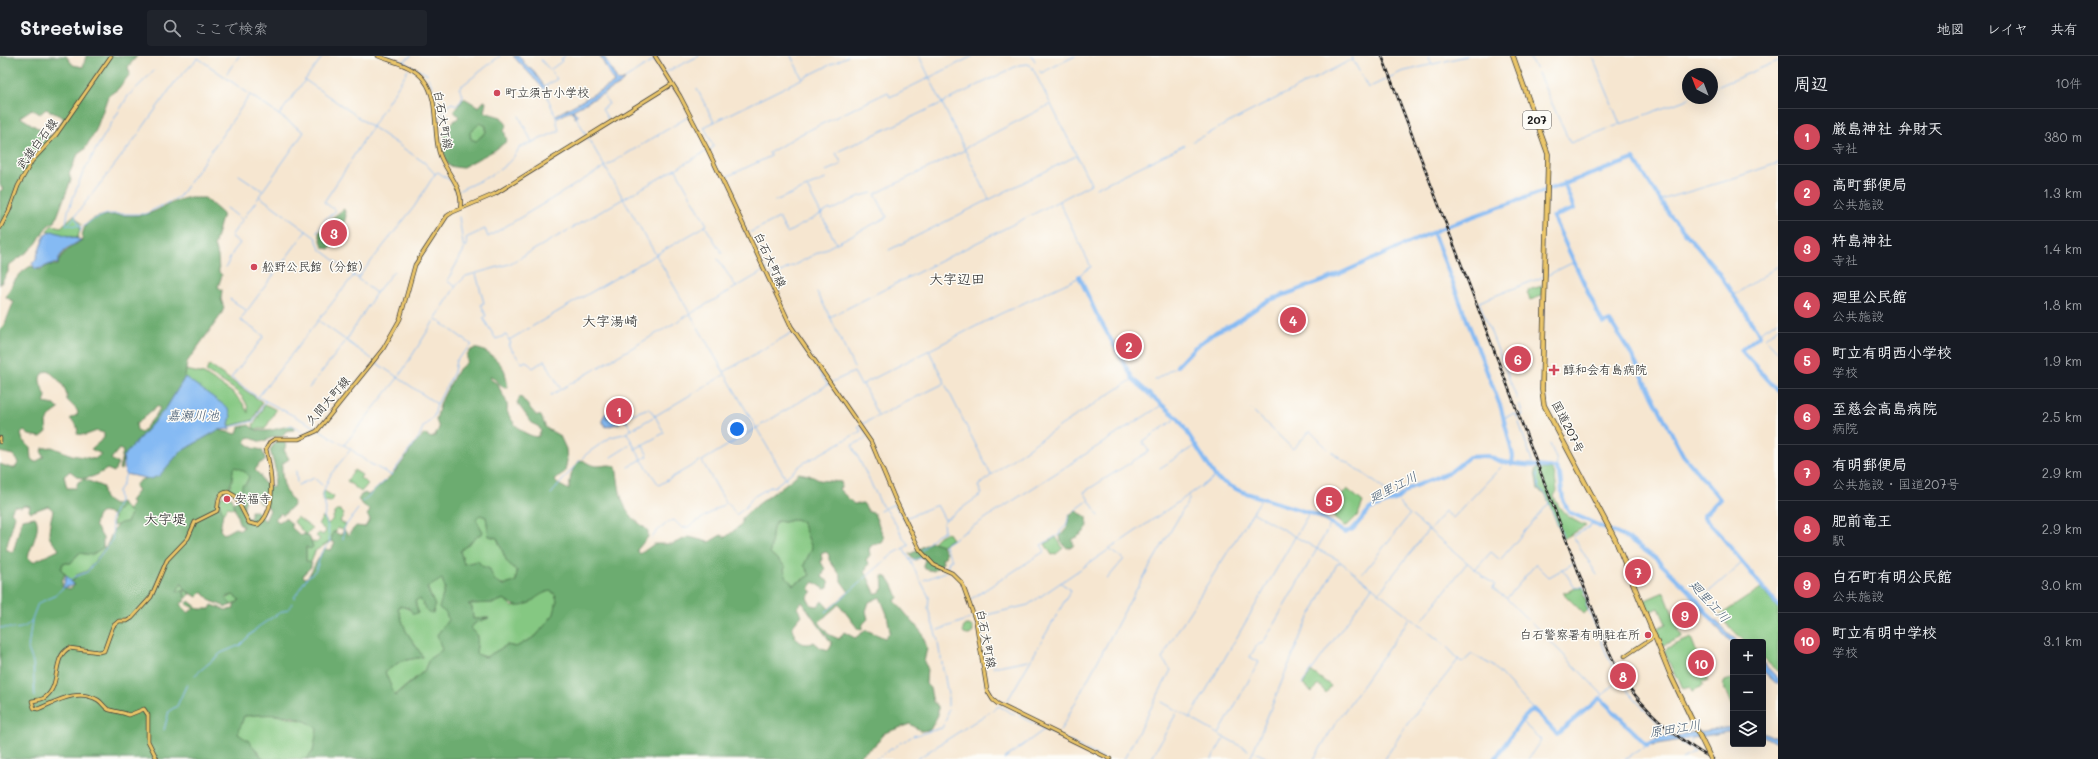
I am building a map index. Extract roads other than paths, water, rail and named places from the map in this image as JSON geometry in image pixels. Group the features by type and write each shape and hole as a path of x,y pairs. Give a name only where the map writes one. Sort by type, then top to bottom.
{"highway":[{"name":"国道207号","path":"1513,56 1545,142 1548,154 1543,400 1552,420 1615,539 1655,636 1710,759"}],"main road":[{"name":"武雄白石線","path":"0,228 9,211 18,186 32,161 56,135 111,56"},
{"name":"白石大町線","path":"378,56 415,71 426,83 432,98 440,154 458,190 461,204 460,209"},
{"path":"460,209 495,194 672,84 655,56"},
{"name":"白石大町線","path":"672,84 708,150 794,331 875,449 895,499 914,540 928,561 952,573 962,583 976,622 987,690 993,700 1110,759"},
{"name":"久間大町線","path":"157,759 148,741 148,715 144,709 129,715 120,711 110,710 99,700 80,694 70,696 38,709 32,707 32,702 45,698 51,691 59,661 66,649 72,648 98,652 104,651 113,626 119,621 127,621 132,618 151,597 168,560 188,538 198,519 217,511 218,497 222,493 228,492 236,496 250,523 258,525 262,522 268,510 272,473 266,449 275,439 300,439 320,427 389,340 400,319 410,280 420,255 447,216 460,209"},
{"path":"1625,656 1655,636"}],"water":[{"path":"513,56 519,56 527,67 531,68 545,87 543,88"},
{"path":"600,56 605,58 618,82 625,79 619,85 573,110 578,116 575,118 572,110 558,118 556,115 614,83"},
{"path":"52,231 81,240 62,253 58,260 58,264 52,264 35,269 32,263 35,261 45,235"},
{"name":"嘉瀬川池","path":"185,377 228,408 231,416 229,424 231,429 218,430 180,452 159,476 150,479 125,474 123,457 167,407"},
{"path":"628,400 630,405 630,414 627,422 622,420 621,415 625,414 628,410 629,403 626,401 615,406 606,418 619,415 620,423 606,427 602,421 605,414 616,405"},
{"path":"66,575 74,585 63,588"},
{"path":"1714,619 1735,639 1730,639 1730,641 1711,621"},
{"path":"1766,666 1778,678 1778,685 1766,674"},
{"path":"1730,727 1730,732 1652,745 1650,742 1661,736 1674,737 1683,734"},
{"path":"1766,733 1778,739 1778,744 1766,738"}],"waterway":[{"path":"227,73 239,56"},
{"path":"80,226 68,225 134,140 175,82 198,58 279,115 323,56"},
{"path":"388,56 403,62 411,56"},
{"path":"434,91 437,120 451,103 457,105 461,101 463,95 459,88 500,56"},
{"path":"544,87 557,79 550,70 562,61 561,59 565,56"},
{"path":"625,79 654,60 662,74 699,56"},
{"path":"791,56 802,78"},
{"path":"294,598 306,579 316,570 321,553 330,542 327,524 324,517 326,510 323,495 331,474 351,449 344,445 398,378 456,286 466,276 509,264 714,147 704,127 848,56"},
{"path":"919,56 989,199"},
{"path":"726,177 771,156 769,153 799,135 888,92 890,97 973,56"},
{"path":"1032,56 1035,61"},
{"path":"1040,71 1041,73 1075,56"},
{"path":"1351,56 1368,88 1401,72 1466,56"},
{"path":"1428,56 1432,64"},
{"path":"1529,56 1536,70"},
{"path":"1592,56 1612,104"},
{"path":"1193,141 1353,59"},
{"path":"541,60 550,70"},
{"path":"1718,86 1778,61"},
{"path":"403,62 427,74"},
{"path":"839,151 1019,65 1028,64 1032,67 1091,184 1059,201 1091,267 1079,276"},
{"path":"351,160 408,70"},
{"path":"67,225 68,211 81,177 96,149 128,96 154,71"},
{"path":"1538,73 1570,143 1682,101"},
{"path":"428,78 433,88"},
{"path":"305,80 354,114"},
{"path":"543,87 556,117"},
{"path":"697,89 714,122"},
{"path":"603,94 609,104 602,109 609,121"},
{"path":"81,228 92,220 107,214 145,214 179,197 250,95"},
{"path":"965,148 1051,104"},
{"path":"1613,107 1620,124"},
{"path":"279,115 304,132 259,196 285,215"},
{"path":"354,276 358,278 414,207 435,174 425,163 356,116"},
{"path":"519,116 532,142"},
{"path":"460,190 494,174 508,163 519,148 559,131 556,118 558,117"},
{"path":"576,117 786,479"},
{"path":"463,247 467,246 466,238 485,229 488,237 688,117"},
{"path":"1096,188 1185,145"},
{"path":"551,395 769,268 773,276 887,217 875,194 965,150"},
{"path":"826,171 842,164 836,153"},
{"path":"889,250 1076,156"},
{"path":"1177,366 1195,347 1217,331 1233,324 1267,301 1328,279 1449,225 1634,159 1670,215 1716,269 1760,335 1741,350 1778,391"},
{"path":"316,233 324,220 336,211 324,202 350,163"},
{"path":"1661,200 1778,163"},
{"path":"509,340 707,225 675,168"},
{"path":"435,174 438,172 452,182 456,191"},
{"path":"239,175 263,191"},
{"path":"808,186 826,179"},
{"path":"1564,183 1574,209 1553,217 1603,324 1610,321 1630,352 1683,455 1720,499 1703,516 1778,606"},
{"path":"775,201 807,187 836,243"},
{"path":"751,232 779,218 787,233 830,209 831,211 860,196 872,193"},
{"path":"226,267 233,252 240,243 231,236 259,197"},
{"path":"854,368 830,317 1059,201"},
{"path":"227,208 241,219"},
{"path":"75,217 81,228 80,232"},
{"path":"287,217 316,238 320,249 354,275 258,397 317,428"},
{"path":"455,286 447,281 464,250 459,217"},
{"path":"705,226 722,253"},
{"path":"257,397 231,378 264,336 240,320 306,231"},
{"path":"1433,232 1501,408 1513,456 1512,464"},
{"path":"718,259 736,287"},
{"path":"1548,275 1574,262"},
{"path":"1733,296 1778,266"},
{"path":"309,388 346,341 376,293 394,271"},
{"path":"476,274 484,303 481,304 486,316 483,318 496,339 506,335 511,343 508,345 522,363 526,361 533,368 545,360 560,388"},
{"name":"廻里江川","path":"1079,276 1097,315 1133,379 1178,418 1217,479 1240,491 1319,516 1345,533 1353,529 1370,509 1397,499 1410,488 1450,472 1469,457 1488,456 1499,461 1515,464 1556,468 1560,475 1563,500 1569,512 1629,539 1655,558 1692,594 1715,623"},
{"path":"832,382 854,372 861,385 1000,314 1080,277"},
{"path":"1517,399 1479,302 1543,277"},
{"path":"358,279 376,293"},
{"path":"817,292 830,317"},
{"path":"230,299 246,310"},
{"path":"369,463 391,475 419,437 423,427 434,416 437,404 454,372 456,360 472,345 436,319"},
{"path":"319,321 372,359"},
{"path":"1759,333 1778,321"},
{"path":"1778,327 1765,338 1778,352"},
{"path":"724,372 793,332 810,357"},
{"path":"727,503 736,515 745,508 753,497 772,486 774,487 802,464 861,431 858,426 945,383 929,351"},
{"path":"812,360 827,384"},
{"path":"375,362 437,404"},
{"path":"1155,380 1177,366"},
{"path":"630,415 649,408 655,416 724,375"},
{"path":"880,511 894,504 903,519 937,505 945,520 982,494 978,486 996,471 1054,430 1133,379"},
{"path":"668,523 674,520 682,528 688,527 726,503 702,461 829,384"},
{"path":"863,384 877,414"},
{"path":"945,384 991,475"},
{"path":"230,427 254,421 265,401"},
{"path":"1517,416 1523,415 1519,404"},
{"path":"947,569 949,561 952,560 944,545 1162,405"},
{"path":"1251,409 1293,449 1310,431 1328,449"},
{"path":"1503,418 1514,414 1517,416 1532,462"},
{"path":"551,494 581,459 589,452 611,437 624,434 655,416 664,433 635,449"},
{"path":"1099,516 1084,492 1149,451 1142,442 1174,420"},
{"path":"627,422 632,430"},
{"path":"285,427 292,425 306,434 311,429"},
{"path":"861,425 867,434"},
{"path":"320,430 343,445"},
{"path":"627,433 641,459 659,485 700,461"},
{"path":"826,612 893,554 909,545 890,514 882,506 852,445 866,439 865,436"},
{"path":"628,467 648,456 642,444"},
{"path":"1550,444 1557,461 1556,468"},
{"path":"611,457 630,445"},
{"path":"1160,468 1196,445"},
{"path":"352,450 367,462"},
{"path":"1332,452 1375,482 1394,500"},
{"path":"1430,530 1445,511 1453,518 1501,467"},
{"path":"296,471 297,482"},
{"path":"1476,569 1491,552 1500,560 1549,503 1546,494 1539,489 1537,471"},
{"path":"70,580 87,572 112,540 113,533 111,520 119,501 118,491 126,474"},
{"path":"978,617 1028,605 1215,477"},
{"path":"298,485 314,478 322,485"},
{"path":"361,503 387,479"},
{"path":"1060,731 1132,597 1190,498 1189,496"},
{"path":"1124,759 1171,670 1162,659 1173,638 1262,498"},
{"path":"971,599 1045,551 1041,545 1060,534 1060,531 1066,526 1069,515 1089,500"},
{"path":"1399,503 1409,514"},
{"path":"1549,503 1563,537"},
{"path":"343,540 344,528 358,509"},
{"path":"1254,513 1317,549 1330,525"},
{"path":"1190,718 1309,513"},
{"path":"1363,573 1410,514"},
{"path":"1412,516 1482,575 1481,576 1495,584 1493,589 1506,598 1529,621"},
{"path":"922,550 936,535 944,531 943,522 945,521"},
{"path":"1592,523 1589,528 1573,536 1597,575"},
{"path":"652,538 656,532 666,524"},
{"path":"1379,593 1428,530"},
{"path":"904,549 929,597 928,609 938,641"},
{"path":"1224,738 1219,734 1259,662 1250,657 1257,645 1263,643 1317,549 1337,559 1446,646 1462,663 1472,654 1493,666 1533,709"},
{"path":"1107,579 1124,559 1110,550"},
{"path":"910,559 921,558 921,555"},
{"path":"1703,597 1743,562"},
{"path":"1250,759 1303,630 1337,564 1340,563"},
{"path":"1422,620 1467,563"},
{"path":"1507,598 1536,564 1549,577 1574,563"},
{"path":"1563,569 1575,588 1583,585 1588,603 1586,604 1610,662 1620,680 1635,700 1665,730"},
{"path":"924,580 945,572"},
{"path":"1005,705 1071,590 1061,583"},
{"path":"35,697 33,662 28,649 32,619 38,603 53,597 64,587"},
{"path":"1302,684 1372,587"},
{"path":"195,675 221,653 240,645 258,627 290,608 292,603"},
{"path":"938,630 972,618"},
{"path":"1314,759 1335,724 1410,618"},
{"path":"0,628 20,628 24,627 32,620"},
{"path":"1532,623 1603,695 1600,698"},
{"path":"938,643 940,655"},
{"path":"993,667 1028,660"},
{"path":"1385,759 1405,727 1458,660"},
{"path":"942,662 943,670"},
{"path":"944,672 948,695"},
{"path":"1604,694 1619,680"},
{"path":"164,730 169,711 177,706 187,684"},
{"path":"948,697 948,706"},
{"name":"原田江川","path":"1495,759 1521,721 1533,709 1557,734 1600,698 1647,745 1655,741"},
{"path":"1162,702 1218,734"},
{"path":"917,759 999,706 1015,715"},
{"path":"947,714 948,710"},
{"path":"1151,759 1176,714"},
{"path":"945,721 947,716"},
{"path":"1019,716 1045,729"},
{"path":"1521,721 1541,740 1528,759"},
{"path":"913,736 942,728 944,724"},
{"path":"1004,759 1045,729 1104,759"},
{"path":"1224,737 1248,750"},
{"path":"1212,759 1223,740"},
{"path":"1681,743 1688,747"},
{"path":"1625,759 1647,745"},
{"path":"1682,759 1695,752 1688,746"},
{"path":"886,752 893,748"},
{"path":"1255,752 1269,759"},
{"path":"876,759 881,756"}],"railway":[{"path":"1382,56 1607,647 1622,677 1640,701 1675,734 1688,744 1713,759"}],"place":[{"name":"町立須古小学校","path":"497,93"},
{"name":"杵島神社","path":"334,233"},
{"name":"舩野公民館（分館）","path":"254,267"},
{"name":"廻里公民館","path":"1293,320"},
{"name":"高町郵便局","path":"1129,346"},
{"name":"至慈会高島病院","path":"1518,359"},
{"name":"醇和会有島病院","path":"1554,370"},
{"name":"厳島神社 弁財天","path":"619,411"},
{"name":"安福寺","path":"227,499"},
{"name":"町立有明西小学校","path":"1329,500"},
{"name":"有明郵便局","path":"1638,572"},
{"name":"白石町有明公民館","path":"1685,615"},
{"name":"白石警察署有明駐在所","path":"1648,635"},
{"name":"町立有明中学校","path":"1701,663"},
{"name":"肥前竜王","path":"1623,676"}],"district":[{"name":"大字辺田","path":"957,279"},
{"name":"大字湯崎","path":"610,321"},
{"name":"大字堤","path":"165,519"}]}
